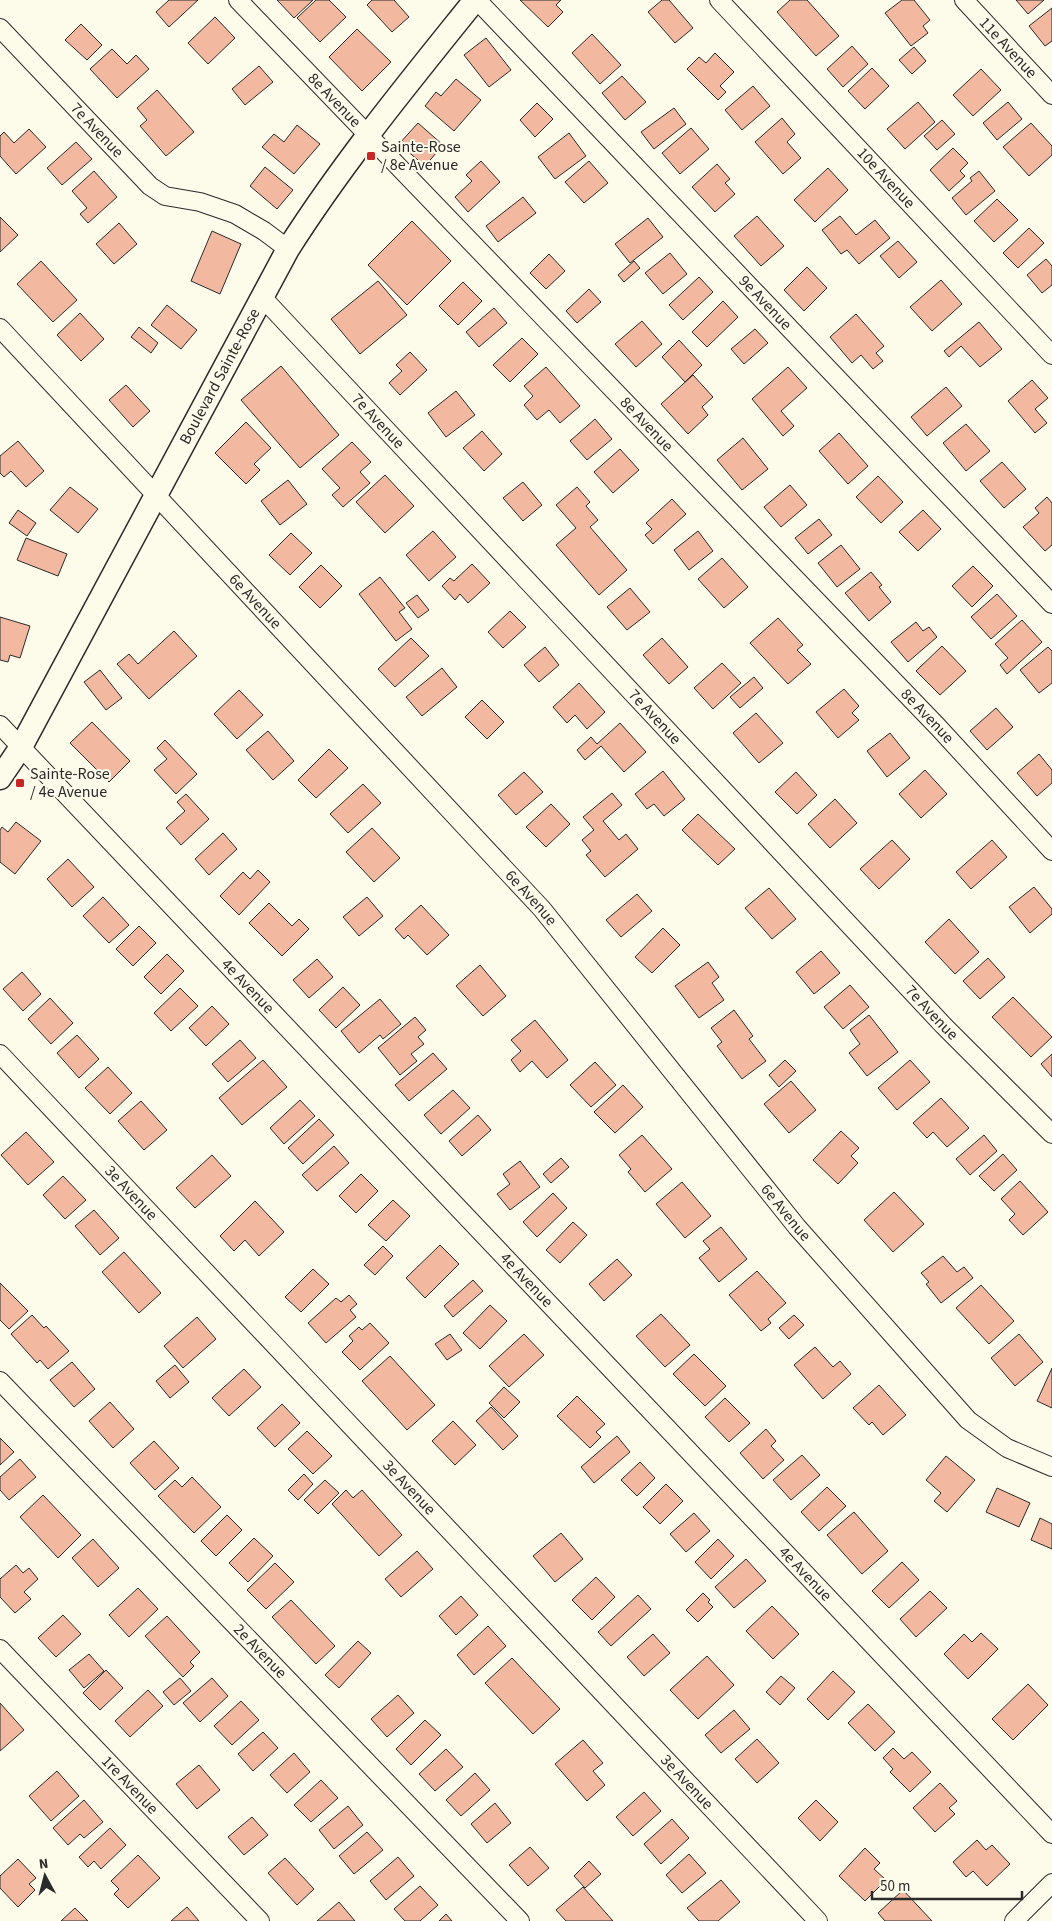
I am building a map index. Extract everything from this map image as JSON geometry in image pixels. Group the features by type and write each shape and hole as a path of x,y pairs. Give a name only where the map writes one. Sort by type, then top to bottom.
{"street":[{"name":"8e Avenue","path":"238,0 938,727 1052,851"},
{"name":"Boulevard Sainte-Rose","path":"0,778 21,747 288,249 366,135 476,0"},
{"name":"9e Avenue","path":"476,0 1052,604"},
{"name":"10e Avenue","path":"719,0 1052,355"},
{"name":"11e Avenue","path":"964,0 1052,95"},
{"name":"7e Avenue","path":"0,28 150,186 165,196 200,202 235,214 264,231 288,249"},
{"name":"7e Avenue","path":"262,297 937,1018 1052,1134"},
{"name":"6e Avenue","path":"0,328 542,909 797,1227 968,1420 1008,1448 1052,1467"},
{"name":"4e Avenue","path":"0,726 1052,1834"},
{"name":"3e Avenue","path":"0,1054 818,1921"},
{"name":"2e Avenue","path":"0,1381 520,1921"},
{"name":"1re Avenue","path":"0,1649 260,1921"},
{"path":"1014,1921 1052,1883"}],"building":[{"path":"169,0 198,0 169,27 156,12"},
{"path":"277,0 313,0 294,18"},
{"path":"316,0 329,0 346,17 320,42 297,18"},
{"path":"372,0 394,0 409,17 392,32 367,5"},
{"path":"520,0 561,0 556,5 563,12 548,27"},
{"path":"662,0 669,0 693,28 675,43 648,12"},
{"path":"790,0 807,0 839,36 816,56 777,12"},
{"path":"902,0 914,0 930,20 923,26 928,33 911,46 885,13"},
{"path":"1016,0 1044,0 1028,14"},
{"path":"1052,8 1052,41 1045,46 1029,26"},
{"path":"215,17 235,38 208,64 188,43"},
{"path":"81,24 102,45 87,60 65,40"},
{"path":"357,29 391,62 362,91 329,57"},
{"path":"592,34 621,65 600,84 572,53"},
{"path":"486,38 511,70 489,87 464,55"},
{"path":"852,46 868,64 843,87 827,69"},
{"path":"914,47 926,61 912,74 899,60"},
{"path":"112,49 127,64 136,55 149,69 117,98 90,69"},
{"path":"715,53 734,72 720,86 726,92 718,100 687,69 699,57 706,63"},
{"path":"259,66 273,82 245,105 232,89"},
{"path":"872,68 889,86 865,109 848,91"},
{"path":"981,69 1001,90 973,116 953,95"},
{"path":"622,76 646,102 625,120 602,93"},
{"path":"456,79 481,100 454,131 425,106 436,92 441,96"},
{"path":"753,86 770,106 742,130 725,110"},
{"path":"157,90 194,132 166,156 140,126 147,120 137,108"},
{"path":"918,102 935,122 905,149 887,129"},
{"path":"1008,102 1022,119 997,140 983,123"},
{"path":"537,103 553,119 535,137 520,120"},
{"path":"674,108 686,124 654,149 641,132"},
{"path":"782,118 795,134 787,142 801,158 783,174 755,142"},
{"path":"942,120 955,134 937,150 924,136"},
{"path":"418,123 443,145 425,166 399,144"},
{"path":"1031,123 1052,146 1052,155 1029,176 1003,147"},
{"path":"297,125 320,144 294,174 262,147 274,134 284,142"},
{"path":"691,128 709,149 680,174 662,153"},
{"path":"29,129 46,147 16,174 0,156 0,136 4,132 14,143"},
{"path":"569,133 586,156 555,179 538,157"},
{"path":"76,142 92,159 62,185 47,168"},
{"path":"953,148 968,163 960,171 965,176 949,191 930,170"},
{"path":"481,161 500,182 468,212 455,197 472,181 466,175"},
{"path":"589,161 608,183 584,203 565,182"},
{"path":"717,164 730,179 725,183 735,194 715,212 692,187"},
{"path":"265,167 293,190 277,209 250,186"},
{"path":"828,168 848,190 815,222 794,200"},
{"path":"94,171 117,197 88,223 80,214 87,208 72,191"},
{"path":"979,171 995,191 966,215 952,198 972,181 970,178"},
{"path":"523,197 536,213 498,242 486,226"},
{"path":"997,199 1018,220 994,242 974,221"},
{"path":"757,216 784,246 761,266 734,236"},
{"path":"840,216 856,235 875,220 890,238 859,264 847,250 841,254 822,230"},
{"path":"0,217 18,235 0,252"},
{"path":"648,218 663,237 630,263 615,244"},
{"path":"412,221 451,261 407,305 368,265"},
{"path":"119,223 137,244 114,264 96,244"},
{"path":"1029,228 1044,243 1018,268 1003,253"},
{"path":"212,231 241,244 220,294 191,281"},
{"path":"898,241 917,262 899,278 880,256"},
{"path":"670,253 687,274 663,294 645,273"},
{"path":"549,254 565,271 546,289 530,273"},
{"path":"1046,259 1052,266 1052,285 1042,293 1027,275"},
{"path":"41,261 77,300 53,322 17,284"},
{"path":"634,261 640,268 624,282 618,275"},
{"path":"807,267 827,288 804,311 784,290"},
{"path":"699,277 713,292 683,320 669,305"},
{"path":"941,280 962,304 932,331 910,307"},
{"path":"378,281 407,315 360,354 331,319"},
{"path":"463,282 482,301 458,325 439,306"},
{"path":"589,289 601,302 577,323 566,311"},
{"path":"723,301 738,317 707,347 692,332"},
{"path":"167,305 197,330 181,349 151,325"},
{"path":"494,308 507,323 479,347 466,332"},
{"path":"80,313 104,339 81,361 57,335"},
{"path":"856,314 884,346 876,353 883,361 873,369 861,355 852,363 830,337"},
{"path":"642,321 662,344 636,367 615,344"},
{"path":"979,322 1002,349 980,367 961,346 949,357 944,351"},
{"path":"139,327 158,343 151,353 131,337"},
{"path":"755,329 768,343 744,364 731,349"},
{"path":"522,338 538,354 510,382 493,365"},
{"path":"679,340 702,365 685,382 662,357"},
{"path":"410,352 427,370 400,395 389,383 402,371 396,365"},
{"path":"281,366 339,435 300,468 241,400"},
{"path":"546,367 580,406 560,423 549,410 537,420 524,405 533,396 524,386"},
{"path":"788,367 807,388 781,411 794,426 783,436 752,399"},
{"path":"693,375 713,397 702,407 708,415 688,434 661,404"},
{"path":"1032,380 1048,398 1035,409 1047,423 1035,433 1008,401"},
{"path":"126,385 150,411 133,427 109,400"},
{"path":"946,387 962,406 927,436 911,417"},
{"path":"456,391 475,415 446,437 428,413"},
{"path":"595,419 612,439 587,460 570,441"},
{"path":"246,422 271,448 254,464 260,470 246,484 215,453"},
{"path":"966,424 990,451 966,471 943,443"},
{"path":"482,431 502,454 484,471 463,448"},
{"path":"839,433 868,466 848,484 819,451"},
{"path":"743,438 768,469 742,490 717,460"},
{"path":"18,441 44,471 26,487 11,471 4,477 0,473 0,456"},
{"path":"352,442 371,462 360,472 370,483 343,507 332,495 340,488 322,469"},
{"path":"620,449 639,470 613,493 594,472"},
{"path":"1002,462 1026,489 1004,508 980,481"},
{"path":"385,475 414,506 385,533 356,502"},
{"path":"878,476 903,502 881,523 856,497"},
{"path":"288,480 307,504 280,525 261,501"},
{"path":"523,482 542,505 523,521 503,498"},
{"path":"790,485 807,505 781,527 764,507"},
{"path":"70,487 98,509 78,533 50,510"},
{"path":"577,487 590,502 586,506 598,520 590,527 627,570 599,595 556,545 576,528 556,505"},
{"path":"1047,497 1052,503 1052,545 1045,551 1023,527 1039,513 1035,508"},
{"path":"672,499 686,514 653,544 645,535 652,529 646,523"},
{"path":"18,510 36,523 27,536 9,523"},
{"path":"923,510 941,529 918,551 899,532"},
{"path":"819,519 832,535 808,554 795,538"},
{"path":"433,531 456,557 429,581 406,555"},
{"path":"698,531 713,551 689,570 674,550"},
{"path":"291,533 312,553 290,575 269,555"},
{"path":"26,538 67,554 58,576 17,560"},
{"path":"841,545 860,569 837,587 818,563"},
{"path":"722,558 748,587 724,608 698,579"},
{"path":"472,564 490,583 468,603 460,594 455,600 442,586 450,578 454,581"},
{"path":"321,565 342,586 320,608 299,587"},
{"path":"973,566 993,586 972,607 952,586"},
{"path":"871,572 882,585 879,587 891,602 869,621 845,593"},
{"path":"380,577 405,608 399,612 412,629 396,641 359,594"},
{"path":"630,588 650,612 627,630 607,607"},
{"path":"997,594 1017,616 991,639 971,617"},
{"path":"417,595 429,610 418,618 406,603"},
{"path":"510,611 526,627 503,648 488,632"},
{"path":"0,617 30,626 20,658 10,655 8,662 0,660"},
{"path":"778,618 803,645 797,650 811,664 788,684 750,643"},
{"path":"1022,620 1042,642 1007,674 1000,665 1008,658 995,644"},
{"path":"916,622 923,631 929,627 937,637 908,662 891,642"},
{"path":"174,631 197,656 149,699 117,664 129,654 138,664"},
{"path":"411,638 429,656 395,687 378,669"},
{"path":"662,638 688,667 669,684 643,655"},
{"path":"942,646 966,671 940,695 916,671"},
{"path":"545,647 559,665 539,682 524,665"},
{"path":"1048,647 1052,651 1052,683 1039,693 1020,670"},
{"path":"722,663 741,683 713,709 694,688"},
{"path":"442,668 457,687 422,716 406,697"},
{"path":"100,670 122,698 106,710 84,682"},
{"path":"754,677 763,688 740,708 730,697"},
{"path":"579,683 605,712 587,729 575,715 567,723 553,707"},
{"path":"844,689 859,706 852,713 859,720 838,738 816,712"},
{"path":"239,690 263,715 237,739 214,714"},
{"path":"482,700 504,722 487,739 465,717"},
{"path":"996,708 1013,727 987,750 970,731"},
{"path":"756,713 783,743 759,763 733,733"},
{"path":"92,722 130,761 109,782 70,743"},
{"path":"620,723 646,752 624,772 601,746 585,760 577,750 591,737 597,744"},
{"path":"268,731 294,761 273,780 246,750"},
{"path":"890,733 910,758 887,777 867,751"},
{"path":"165,740 197,774 176,794 154,770 167,759 157,748"},
{"path":"329,749 348,768 316,798 298,780"},
{"path":"1039,754 1052,770 1052,783 1037,796 1017,773"},
{"path":"925,770 947,794 921,818 899,794"},
{"path":"663,771 685,799 664,816 654,804 647,809 635,794"},
{"path":"524,772 543,792 516,815 498,795"},
{"path":"796,772 817,795 797,814 775,792"},
{"path":"363,784 381,803 348,833 330,814"},
{"path":"612,793 622,805 603,821 619,840 626,834 638,849 605,877 586,855 591,851 582,840 594,830 583,817"},
{"path":"186,794 209,819 181,845 166,828 185,811 177,802"},
{"path":"835,799 857,823 830,848 808,824"},
{"path":"551,804 570,824 546,847 526,827"},
{"path":"698,814 735,849 718,865 682,830"},
{"path":"16,822 41,841 15,874 0,862 0,830 2,827 8,832"},
{"path":"372,828 400,858 374,882 346,852"},
{"path":"223,833 237,849 209,875 195,859"},
{"path":"892,840 910,859 879,889 860,869"},
{"path":"992,840 1007,857 971,889 956,872"},
{"path":"68,859 94,887 72,907 47,879"},
{"path":"258,870 270,882 239,915 220,896 243,872 250,879"},
{"path":"1034,887 1052,909 1052,914 1030,933 1009,907"},
{"path":"769,888 796,919 772,939 745,908"},
{"path":"637,894 652,911 621,937 606,920"},
{"path":"103,897 129,925 109,943 83,916"},
{"path":"367,897 383,916 359,936 343,917"},
{"path":"269,903 292,926 299,919 309,929 282,956 249,923"},
{"path":"421,905 449,935 427,955 408,935 404,939 395,929"},
{"path":"949,919 979,952 955,974 925,942"},
{"path":"139,926 156,943 133,966 116,949"},
{"path":"663,928 680,945 652,973 635,957"},
{"path":"821,951 840,973 814,994 796,972"},
{"path":"167,954 184,971 161,994 144,977"},
{"path":"988,958 1005,977 980,999 963,981"},
{"path":"317,959 333,977 309,998 293,980"},
{"path":"708,962 719,977 712,983 724,1000 699,1018 675,986"},
{"path":"480,965 506,996 483,1016 456,986"},
{"path":"22,972 41,994 23,1011 3,989"},
{"path":"850,985 869,1007 843,1029 824,1007"},
{"path":"343,987 360,1005 336,1028 319,1010"},
{"path":"180,988 198,1006 171,1031 154,1013"},
{"path":"1013,997 1052,1037 1031,1057 992,1017"},
{"path":"50,998 73,1023 51,1044 28,1019"},
{"path":"380,999 401,1024 383,1039 380,1035 359,1053 341,1031"},
{"path":"212,1006 229,1024 206,1046 189,1028"},
{"path":"734,1010 753,1036 749,1039 766,1061 742,1079 717,1046 722,1042 711,1028"},
{"path":"869,1015 898,1052 867,1076 849,1053 860,1044 850,1030"},
{"path":"415,1017 426,1030 418,1037 424,1044 411,1054 417,1061 400,1075 378,1048"},
{"path":"535,1020 568,1060 547,1078 532,1061 520,1072 511,1060 521,1051 511,1040"},
{"path":"77,1035 99,1059 79,1078 57,1053"},
{"path":"240,1040 256,1058 228,1082 212,1064"},
{"path":"433,1053 447,1069 409,1101 395,1085"},
{"path":"1052,1054 1052,1077 1041,1064"},
{"path":"263,1060 287,1087 242,1125 219,1098"},
{"path":"785,1060 796,1071 779,1087 769,1075"},
{"path":"910,1060 930,1082 897,1110 878,1088"},
{"path":"595,1062 616,1085 591,1107 570,1085"},
{"path":"108,1067 132,1093 110,1114 85,1088"},
{"path":"791,1081 816,1110 789,1133 764,1104"},
{"path":"623,1085 643,1107 615,1133 594,1112"},
{"path":"453,1090 470,1108 441,1134 424,1115"},
{"path":"941,1098 969,1128 947,1147 933,1132 927,1138 913,1123"},
{"path":"300,1100 315,1116 284,1144 270,1128"},
{"path":"141,1101 167,1130 144,1150 118,1121"},
{"path":"478,1115 491,1130 462,1156 449,1141"},
{"path":"319,1119 334,1135 303,1164 288,1148"},
{"path":"841,1131 859,1148 851,1156 858,1163 838,1184 813,1160"},
{"path":"26,1132 54,1162 28,1185 1,1155"},
{"path":"642,1135 672,1169 645,1192 628,1172 631,1169 619,1155"},
{"path":"984,1135 997,1151 970,1175 956,1159"},
{"path":"334,1146 349,1163 317,1191 302,1175"},
{"path":"1003,1154 1017,1170 994,1191 979,1176"},
{"path":"212,1155 231,1176 195,1208 176,1188"},
{"path":"561,1158 569,1167 551,1183 543,1174"},
{"path":"520,1161 540,1187 510,1210 497,1194 510,1184 503,1174"},
{"path":"361,1174 378,1191 356,1213 339,1196"},
{"path":"63,1176 86,1200 65,1219 43,1195"},
{"path":"1020,1181 1048,1212 1023,1235 1009,1220 1015,1214 1001,1199"},
{"path":"682,1182 711,1216 685,1238 656,1204"},
{"path":"894,1192 924,1224 893,1252 864,1220"},
{"path":"553,1193 567,1208 537,1237 523,1222"},
{"path":"393,1200 410,1216 386,1241 368,1225"},
{"path":"255,1201 284,1232 259,1256 245,1240 234,1251 220,1236"},
{"path":"94,1210 119,1238 100,1255 75,1226"},
{"path":"573,1222 587,1235 560,1263 546,1250"},
{"path":"721,1227 747,1259 719,1282 699,1258 710,1249 703,1241"},
{"path":"440,1245 459,1264 425,1298 406,1278"},
{"path":"383,1246 393,1256 375,1275 364,1265"},
{"path":"124,1252 161,1293 139,1313 102,1272"},
{"path":"943,1256 957,1272 964,1267 973,1278 941,1303 926,1284 929,1282 921,1273"},
{"path":"617,1259 632,1275 604,1301 589,1284"},
{"path":"313,1269 329,1284 301,1312 285,1297"},
{"path":"757,1271 786,1303 768,1319 771,1323 761,1331 729,1295"},
{"path":"473,1280 483,1291 453,1317 444,1306"},
{"path":"0,1283 28,1311 9,1329 0,1320"},
{"path":"981,1285 1014,1321 989,1344 956,1308"},
{"path":"349,1295 357,1304 350,1310 356,1317 326,1343 308,1323 336,1298 341,1302"},
{"path":"490,1305 507,1321 480,1349 463,1333"},
{"path":"661,1314 690,1345 665,1367 636,1336"},
{"path":"32,1315 44,1328 46,1326 69,1351 48,1369 40,1360 37,1363 11,1334"},
{"path":"794,1315 804,1325 789,1339 779,1328"},
{"path":"197,1317 216,1339 183,1368 164,1346"},
{"path":"370,1323 389,1343 360,1370 342,1352 353,1341 349,1336 359,1327 362,1330"},
{"path":"450,1334 462,1350 447,1360 435,1344"},
{"path":"524,1334 544,1355 509,1387 489,1366"},
{"path":"1019,1334 1043,1362 1015,1386 991,1358"},
{"path":"815,1347 833,1367 840,1361 851,1374 823,1399 794,1365"},
{"path":"694,1354 726,1386 705,1406 673,1374"},
{"path":"390,1356 435,1405 407,1430 362,1381"},
{"path":"72,1362 95,1389 74,1407 50,1380"},
{"path":"175,1365 189,1382 170,1398 156,1381"},
{"path":"1052,1368 1052,1408 1037,1401"},
{"path":"244,1369 261,1387 229,1416 212,1398"},
{"path":"879,1385 906,1415 883,1435 872,1422 869,1425 853,1408"},
{"path":"504,1387 520,1402 504,1418 489,1403"},
{"path":"577,1396 605,1424 596,1432 601,1437 590,1448 557,1416"},
{"path":"725,1398 750,1423 729,1442 705,1417"},
{"path":"110,1402 134,1429 113,1448 89,1421"},
{"path":"282,1404 300,1423 275,1447 257,1428"},
{"path":"491,1407 518,1436 503,1450 476,1421"},
{"path":"453,1421 476,1445 455,1465 432,1441"},
{"path":"766,1429 776,1441 771,1446 784,1460 763,1479 740,1453"},
{"path":"307,1431 332,1456 313,1474 288,1449"},
{"path":"617,1436 630,1452 594,1483 581,1467"},
{"path":"0,1438 14,1452 0,1465"},
{"path":"154,1441 179,1468 155,1490 130,1463"},
{"path":"802,1455 820,1475 791,1500 773,1480"},
{"path":"946,1456 975,1480 947,1512 934,1501 941,1493 926,1480"},
{"path":"20,1459 36,1477 9,1500 0,1490 0,1477"},
{"path":"640,1462 655,1478 637,1496 621,1480"},
{"path":"304,1474 313,1484 298,1500 288,1490"},
{"path":"192,1477 221,1507 194,1533 158,1496 175,1480 182,1487"},
{"path":"325,1480 339,1493 318,1514 304,1500"},
{"path":"666,1484 683,1501 660,1524 643,1507"},
{"path":"827,1487 846,1506 819,1531 801,1512"},
{"path":"997,1488 1030,1503 1019,1527 986,1512"},
{"path":"346,1490 353,1498 362,1490 402,1535 379,1556 332,1504"},
{"path":"43,1495 81,1535 58,1558 20,1517"},
{"path":"854,1512 888,1551 862,1574 827,1535"},
{"path":"694,1513 710,1531 686,1552 670,1534"},
{"path":"227,1515 242,1530 216,1556 201,1541"},
{"path":"1040,1518 1052,1524 1052,1549 1031,1540"},
{"path":"561,1533 583,1559 555,1582 533,1556"},
{"path":"254,1538 273,1556 248,1582 229,1563"},
{"path":"93,1539 119,1568 98,1587 72,1558"},
{"path":"718,1539 734,1556 711,1579 695,1562"},
{"path":"417,1551 433,1569 401,1597 385,1579"},
{"path":"746,1559 766,1581 734,1608 715,1587"},
{"path":"902,1562 919,1580 889,1608 872,1591"},
{"path":"275,1563 294,1582 266,1609 247,1590"},
{"path":"16,1565 23,1573 29,1568 38,1579 24,1592 31,1599 15,1613 0,1597 0,1579"},
{"path":"596,1577 615,1597 592,1620 572,1600"},
{"path":"138,1588 158,1609 129,1637 109,1615"},
{"path":"930,1591 947,1608 916,1637 900,1619"},
{"path":"703,1593 710,1600 708,1602 713,1607 698,1622 686,1610"},
{"path":"638,1595 651,1609 611,1646 598,1632"},
{"path":"461,1596 478,1615 456,1635 439,1616"},
{"path":"291,1600 335,1646 316,1664 272,1617"},
{"path":"772,1606 799,1634 773,1659 746,1631"},
{"path":"63,1615 81,1634 56,1657 38,1638"},
{"path":"167,1616 200,1652 190,1662 194,1666 183,1677 145,1636"},
{"path":"488,1626 506,1646 474,1675 457,1655"},
{"path":"981,1633 998,1649 968,1679 944,1654 964,1634 972,1642"},
{"path":"653,1634 670,1653 644,1676 627,1657"},
{"path":"358,1641 371,1653 339,1688 325,1675"},
{"path":"89,1654 104,1671 84,1688 69,1670"},
{"path":"707,1656 734,1685 698,1719 670,1690"},
{"path":"512,1658 560,1709 533,1734 485,1683"},
{"path":"106,1670 123,1688 100,1710 83,1693"},
{"path":"833,1671 855,1692 828,1720 807,1699"},
{"path":"781,1676 795,1688 780,1705 766,1692"},
{"path":"180,1678 191,1691 174,1705 163,1692"},
{"path":"212,1678 228,1696 200,1722 183,1703"},
{"path":"1028,1684 1048,1705 1013,1740 992,1719"},
{"path":"148,1690 163,1706 130,1737 115,1721"},
{"path":"398,1695 414,1713 387,1737 371,1719"},
{"path":"241,1701 259,1720 232,1745 214,1726"},
{"path":"0,1703 24,1730 0,1751"},
{"path":"868,1704 895,1732 875,1751 848,1723"},
{"path":"734,1710 750,1729 721,1753 705,1735"},
{"path":"425,1720 441,1735 411,1765 396,1749"},
{"path":"263,1732 278,1748 253,1771 238,1754"},
{"path":"757,1739 779,1763 757,1783 735,1759"},
{"path":"583,1740 603,1763 593,1771 605,1785 587,1801 555,1764"},
{"path":"893,1748 904,1759 912,1752 931,1772 910,1792 890,1772 893,1769 883,1758"},
{"path":"446,1749 463,1767 435,1791 419,1774"},
{"path":"294,1753 310,1772 287,1793 270,1775"},
{"path":"199,1765 220,1790 197,1809 176,1784"},
{"path":"57,1771 79,1796 51,1821 29,1796"},
{"path":"475,1773 490,1790 461,1816 446,1800"},
{"path":"321,1780 338,1798 311,1822 294,1805"},
{"path":"940,1783 957,1801 949,1808 955,1814 935,1832 913,1808"},
{"path":"644,1792 661,1811 633,1836 616,1817"},
{"path":"84,1800 103,1822 84,1838 80,1834 68,1845 53,1828"},
{"path":"816,1800 838,1822 820,1841 798,1818"},
{"path":"495,1803 511,1823 487,1843 471,1824"},
{"path":"348,1806 363,1825 334,1849 319,1830"},
{"path":"252,1817 268,1835 244,1855 228,1837"},
{"path":"672,1819 689,1838 661,1864 644,1844"},
{"path":"110,1828 126,1845 101,1869 94,1861 88,1867 79,1857"},
{"path":"367,1832 383,1850 354,1874 339,1856"},
{"path":"977,1840 986,1850 992,1845 1010,1864 987,1886 973,1871 966,1877 953,1862"},
{"path":"530,1847 549,1868 528,1886 509,1865"},
{"path":"865,1848 880,1863 874,1869 886,1880 865,1901 839,1876"},
{"path":"689,1854 706,1873 682,1893 666,1875"},
{"path":"138,1855 160,1878 128,1908 114,1894 119,1889 111,1881"},
{"path":"398,1857 414,1876 386,1900 370,1881"},
{"path":"285,1858 314,1889 297,1905 268,1873"},
{"path":"18,1859 36,1878 29,1884 35,1890 18,1907 0,1888 0,1876"},
{"path":"589,1861 601,1874 585,1888 574,1876"},
{"path":"721,1880 740,1902 718,1921 699,1921 687,1908"},
{"path":"420,1886 438,1905 420,1921 405,1921 394,1909"},
{"path":"583,1887 613,1921 566,1921 556,1910"},
{"path":"903,1890 932,1921 885,1921 878,1913"},
{"path":"339,1902 355,1921 317,1921"},
{"path":"187,1907 199,1921 171,1921"},
{"path":"75,1908 88,1921 61,1921"},
{"path":"446,1914 452,1921 439,1921"}],"place":[{"name":"Sainte-Rose / 8e Avenue","path":"371,156"},
{"name":"Sainte-Rose / 4e Avenue","path":"20,783"}]}
